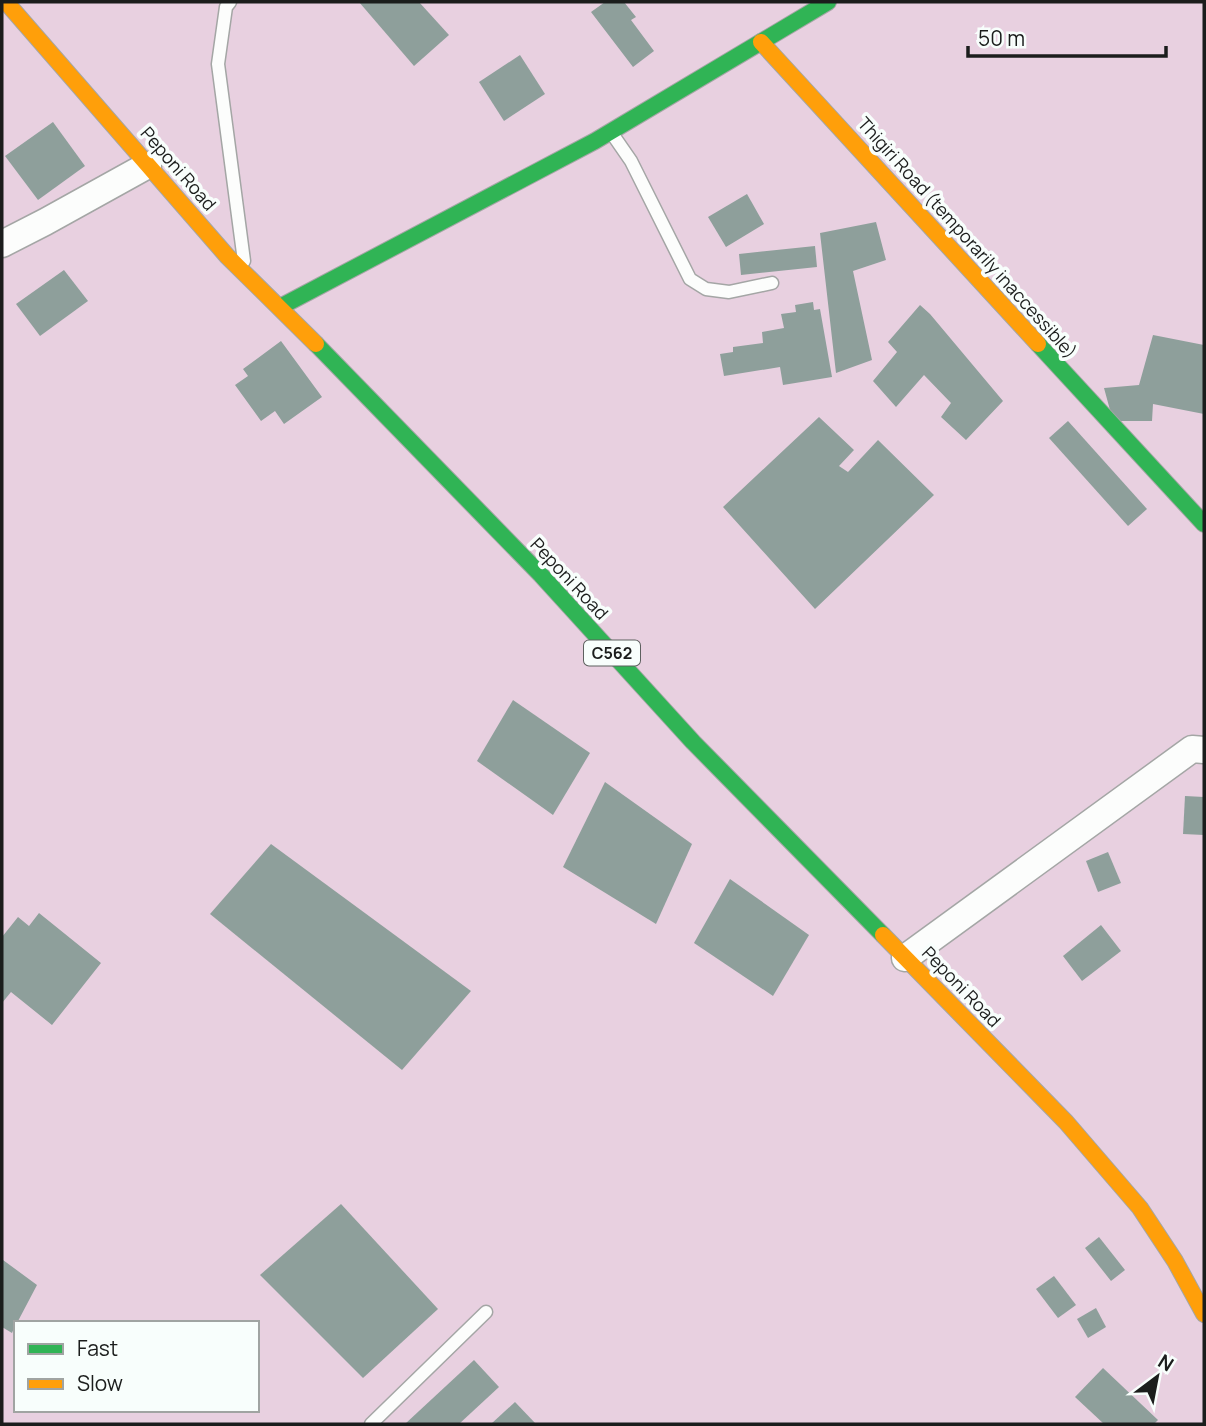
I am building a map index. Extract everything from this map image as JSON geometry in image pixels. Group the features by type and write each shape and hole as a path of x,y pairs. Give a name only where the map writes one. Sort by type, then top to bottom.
{"main road":[{"name":"Peponi Road","path":"6,2 227,256 541,575 693,742 1066,1122 1140,1208 1175,1261 1204,1314"},
{"path":"280,307 611,131 821,4"},
{"name":"Thigiri Road (temporarily inaccessible)","path":"761,42 1204,524"}],"street":[{"path":"2,244 148,164"},
{"path":"905,958 1192,749 1204,750"}],"lane":[{"path":"230,2 226,8 218,64 246,274"},
{"path":"611,131 631,161 690,279 706,289 729,292 772,283"},
{"path":"371,1424 486,1312"}],"shaded area":[{"path":"2,2 1204,2 1204,1424 2,1424"}],"building":[{"path":"359,2 419,2 449,35 414,66"},
{"path":"605,2 624,2 636,17 631,20 654,51 633,67 591,12"},
{"path":"520,55 545,94 504,121 479,82"},
{"path":"53,122 85,166 38,200 5,156"},
{"path":"747,194 764,224 726,247 708,217"},
{"path":"876,222 886,260 853,271 872,360 836,373 820,233"},
{"path":"815,246 817,267 741,275 739,254"},
{"path":"64,270 88,301 40,336 16,304"},
{"path":"813,302 814,310 820,309 832,377 783,385 780,367 724,376 720,354 733,352 733,347 763,343 762,332 784,328 781,314 796,312 795,305"},
{"path":"920,305 1003,401 966,440 941,417 951,403 924,375 896,407 873,381 897,352 888,342"},
{"path":"1153,335 1204,345 1204,414 1153,404 1152,421 1113,421 1104,388 1139,385"},
{"path":"281,341 322,397 284,424 275,411 261,421 235,385 248,376 243,369"},
{"path":"819,417 854,450 839,466 848,472 878,440 934,495 815,609 723,507"},
{"path":"1068,421 1147,509 1128,526 1049,438"},
{"path":"513,700 590,753 553,815 477,761"},
{"path":"605,782 692,844 656,924 563,867"},
{"path":"1185,796 1204,797 1204,835 1183,834"},
{"path":"271,844 471,991 402,1070 210,914"},
{"path":"1108,852 1121,883 1098,892 1086,861"},
{"path":"730,879 809,935 773,996 694,943"},
{"path":"39,913 101,963 52,1025 11,992 2,1003 2,937 18,917 29,926"},
{"path":"1101,925 1121,951 1082,981 1063,956"},
{"path":"341,1204 438,1309 363,1378 260,1275"},
{"path":"1099,1237 1125,1270 1111,1281 1085,1248"},
{"path":"3,1260 37,1285 18,1321 14,1321 12,1333 2,1327"},
{"path":"1054,1276 1076,1305 1058,1318 1036,1289"},
{"path":"1096,1308 1106,1327 1088,1338 1077,1319"},
{"path":"474,1360 499,1387 459,1424 405,1424"},
{"path":"1103,1368 1158,1420 1154,1424 1104,1424 1075,1397"},
{"path":"515,1402 536,1424 491,1424"}],"traffic: fast":[{"path":"280,307 595,141 828,2"},
{"path":"316,344 541,575 693,742 883,935"},
{"path":"1038,344 1204,524"}],"traffic: slow":[{"path":"6,2 227,256 316,344"},
{"path":"761,42 1038,344"},
{"path":"883,935 1066,1122 1140,1208 1175,1261 1204,1314"}]}
